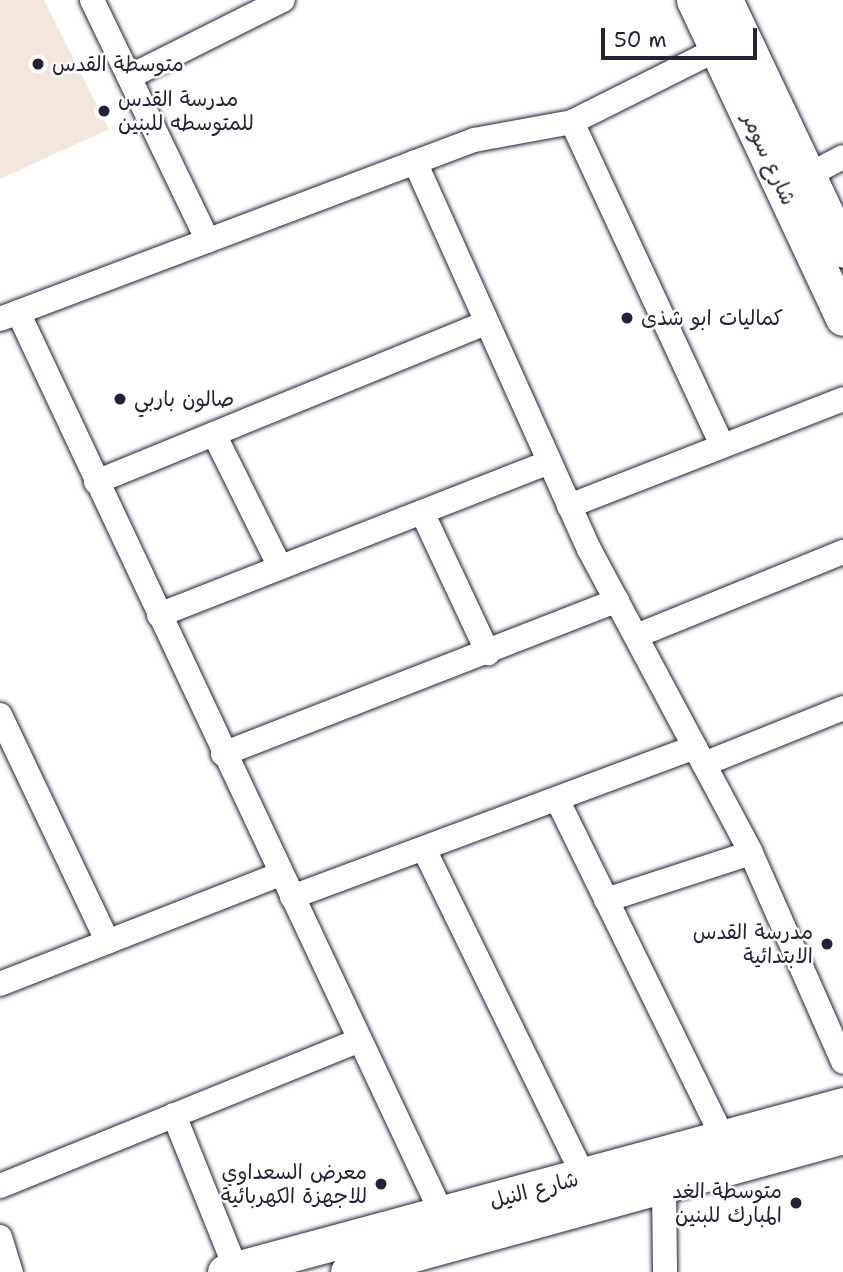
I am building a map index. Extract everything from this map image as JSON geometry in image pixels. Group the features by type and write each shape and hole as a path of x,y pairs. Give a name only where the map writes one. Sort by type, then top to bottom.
{"main road":[{"name":"شارع سومر","path":"694,0 843,318"},
{"name":"شارع سومر","path":"725,0 843,250"},
{"name":"شارع النيل","path":"231,1271 843,1105"},
{"name":"شارع النيل","path":"348,1272 843,1136"}],"street":[{"path":"92,0 208,241"},
{"path":"129,77 284,0"},
{"path":"442,1214 96,482 9,316 474,140 572,122 718,49"},
{"path":"572,122 722,445"},
{"path":"809,175 843,157"},
{"path":"415,162 569,506 751,853 843,1062"},
{"path":"96,482 486,323"},
{"path":"569,506 843,399"},
{"path":"214,434 280,567"},
{"path":"159,615 549,461"},
{"path":"422,512 488,653"},
{"path":"636,636 843,552"},
{"path":"223,754 488,653 617,600"},
{"path":"292,897 557,799 843,708"},
{"path":"0,715 108,942"},
{"path":"557,799 722,1136"},
{"path":"424,849 584,1177"},
{"path":"606,900 751,853"},
{"path":"0,984 281,874"},
{"path":"0,1186 359,1040"},
{"path":"174,1115 231,1271"},
{"path":"664,1186 665,1272"},
{"path":"0,1237 11,1272"}],"shaded area":[{"name":"متوسطة القدس","path":"0,0 44,0 109,129 0,179"}],"place":[{"name":"متوسطة القدس","path":"38,64"},
{"name":"مدرسة القدس للمتوسطه للبنين","path":"104,111"},
{"name":"كماليات ابو شذى","path":"627,318"},
{"name":"صالون باربي","path":"120,399"},
{"name":"مدرسة القدس الابتدائية","path":"827,944"},
{"name":"معرض السعداوي للاجهزة الكهربائية","path":"381,1184"},
{"name":"متوسطة الغد المبارك للبنين","path":"796,1203"}]}
